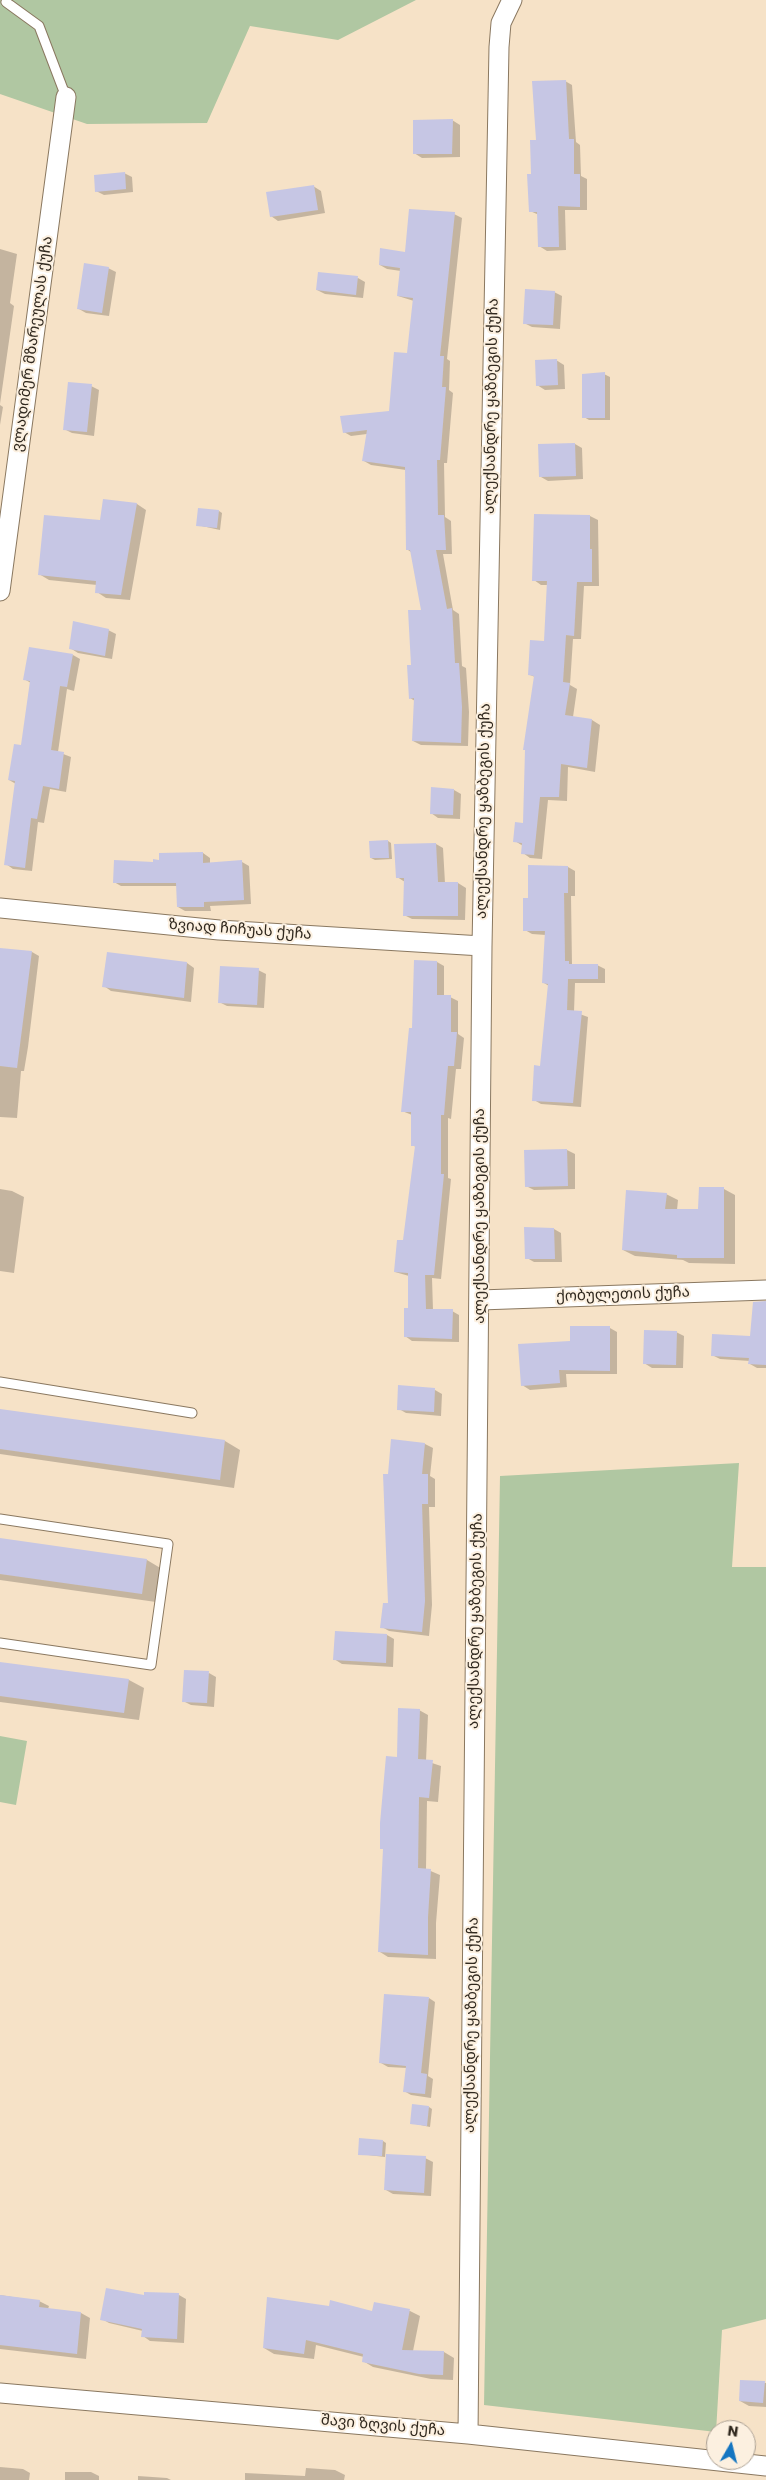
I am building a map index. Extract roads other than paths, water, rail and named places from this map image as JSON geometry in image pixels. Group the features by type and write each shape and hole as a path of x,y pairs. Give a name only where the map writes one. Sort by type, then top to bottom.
{"street":[{"name":"ალექსანდრე ყაზბეგის ქუჩა","path":"468,2434 482,946 499,47 502,23 512,0"},
{"name":"ვლადიმერ მზარეულას ქუჩა","path":"0,591 66,97"},
{"name":"ზვიად ჩიჩუას ქუჩა","path":"0,908 219,930 482,946"},
{"name":"ქობულეთის ქუჩა","path":"480,1300 766,1290"},
{"name":"შავი ზღვის ქუჩა","path":"0,2393 468,2434 766,2466"}],"lane":[{"path":"6,0 39,26 66,97"},
{"path":"0,1382 192,1413"},
{"path":"0,1519 168,1544 151,1665 0,1643"}]}
